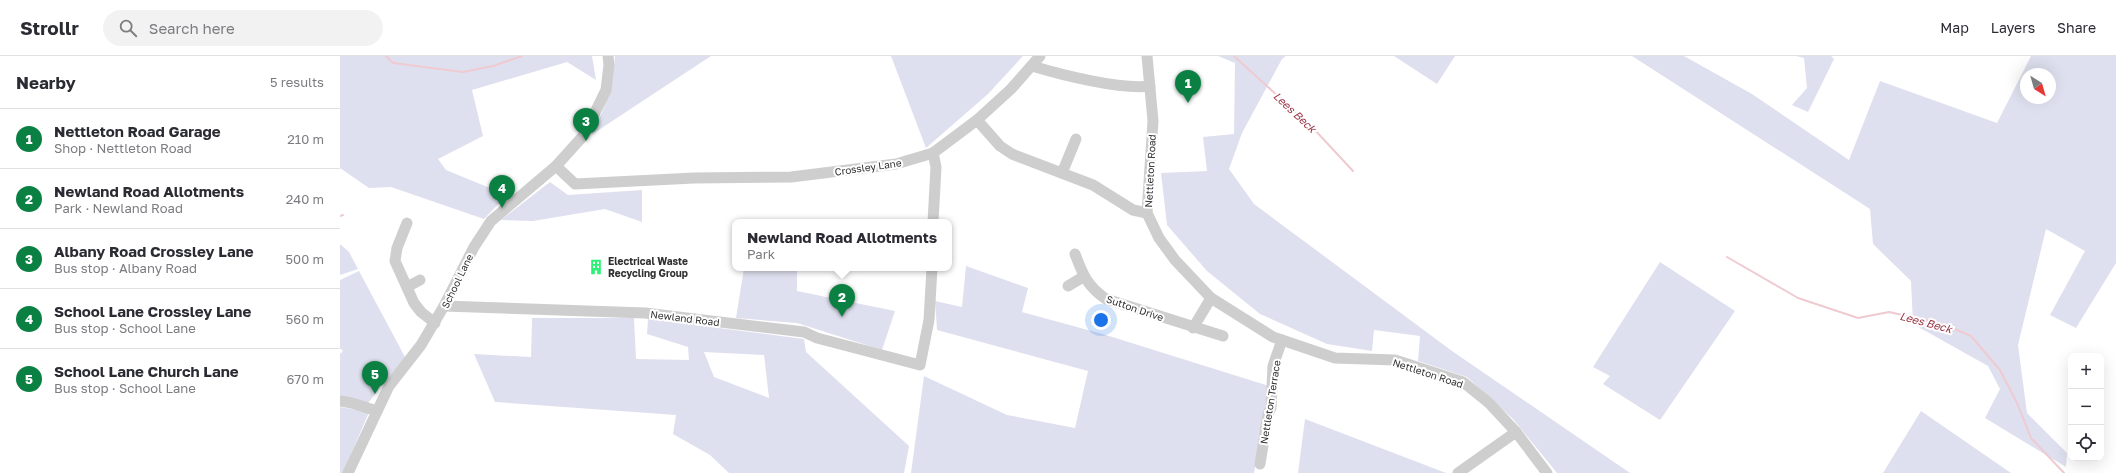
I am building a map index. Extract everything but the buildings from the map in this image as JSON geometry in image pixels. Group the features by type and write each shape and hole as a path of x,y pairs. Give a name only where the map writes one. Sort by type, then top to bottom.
{"street":[{"name":"School Lane","path":"348,473 389,386 421,345 435,323 474,247 491,221 556,166 584,135 598,110 606,90 610,65 608,56"},
{"name":"Crossley Lane","path":"556,166 575,184 694,178 791,177 896,164 933,153 977,120 1032,66 1040,56"},
{"name":"Nettleton Road","path":"1146,56 1153,121 1147,213 1159,238 1171,255 1211,298 1273,337 1335,358 1395,360 1464,382 1489,403 1516,432 1547,473"},
{"path":"1032,66 1061,75 1136,88 1150,86"},
{"path":"977,120 1000,146 1012,154 1093,185 1133,210 1147,213"},
{"path":"1062,173 1076,139"},
{"path":"933,153 936,167 933,219"},
{"path":"408,223 398,248 395,261 421,312 435,323"},
{"name":"Sutton Drive","path":"1075,254 1083,277 1094,291 1106,299 1193,328 1223,336"},
{"name":"Newland Road","path":"444,306 645,313 804,332 817,338 920,365 929,320 932,271"},
{"path":"1068,286 1083,277"},
{"path":"407,287 420,280"},
{"path":"1193,328 1211,298"},
{"name":"Nettleton Terrace","path":"1260,464 1268,414 1271,408 1273,366 1282,340"},
{"path":"340,401 378,411"},
{"path":"1458,473 1516,432"}],"shaded area":[{"path":"340,56 592,56 596,80 567,62 472,90 483,136 438,159 446,170 507,195 484,219 391,187 369,188 340,168"},
{"path":"615,56 711,56 591,135 608,97 613,78"},
{"path":"891,56 1023,56 988,94 926,148"},
{"path":"1218,56 1286,56 1282,59 1242,133 1229,169 1254,204 1452,351 1630,473 1557,473 1513,419 1467,377 1418,361 1420,336 1374,330 1372,351 1327,344 1260,314 1207,271 1167,225 1161,173 1207,171 1203,137 1234,134 1235,63"},
{"path":"1394,56 1455,56 1437,84"},
{"path":"1632,56 1684,56 1752,94 1849,160 1880,81 1997,123 2020,78 2020,104 2056,104 2056,68 2025,68 2031,56 2116,56 2116,263 2076,328 2050,315 2085,251 2046,229 2018,345 2027,413 2067,453 2066,467 1985,418 2000,389 1988,366 1913,324 1911,281 1873,244 1870,209"},
{"path":"1796,56 1831,56 1834,59 1808,112 1792,105 1807,88 1804,58"},
{"path":"550,182 568,195 642,190 642,222 605,209 533,221 501,220"},
{"path":"340,244 349,252 358,269 340,275"},
{"path":"1660,262 1735,311 1660,420 1603,384 1610,376 1593,367"},
{"path":"966,266 1028,288 1022,312 1106,335 1269,386 1254,473 911,473 924,376 1007,415 1075,428 1088,371 937,330 935,301 962,307"},
{"path":"359,271 405,357 368,403 340,397 340,354 343,351 340,348 340,280"},
{"path":"744,271 797,271 797,291 895,311 882,350 797,323 736,318"},
{"path":"532,318 634,318 636,359 689,360 688,347 647,334 648,319 804,339 806,352 909,446 904,473 729,473 710,455 673,434 676,415 495,402 474,354 531,357","holes":["704,352 764,355 769,398 714,377"]},
{"path":"340,407 369,412 343,473 340,473"},
{"path":"1921,411 2011,473 1883,473"},
{"path":"1305,419 1446,473 1298,473"}],"waterway":[{"name":"Lees Beck","path":"386,56 393,63 463,72 493,66 522,56"},
{"name":"Lees Beck","path":"1234,56 1313,128 1353,171"},
{"name":"Lees Beck","path":"1727,257 1798,298 1858,318 1889,312 1943,324 1971,336 2000,370 2017,403 2031,438 2064,473"}],"place":[{"name":"Nettleton Road Garage","path":"1188,103"},
{"name":"Albany Road Crossley Lane","path":"586,141"},
{"name":"School Lane Crossley Lane","path":"502,208"},
{"name":"Electrical Waste Recycling Group","path":"596,267"},
{"name":"Newland Road Allotments","path":"842,317"},
{"name":"School Lane Church Lane","path":"375,394"}]}
